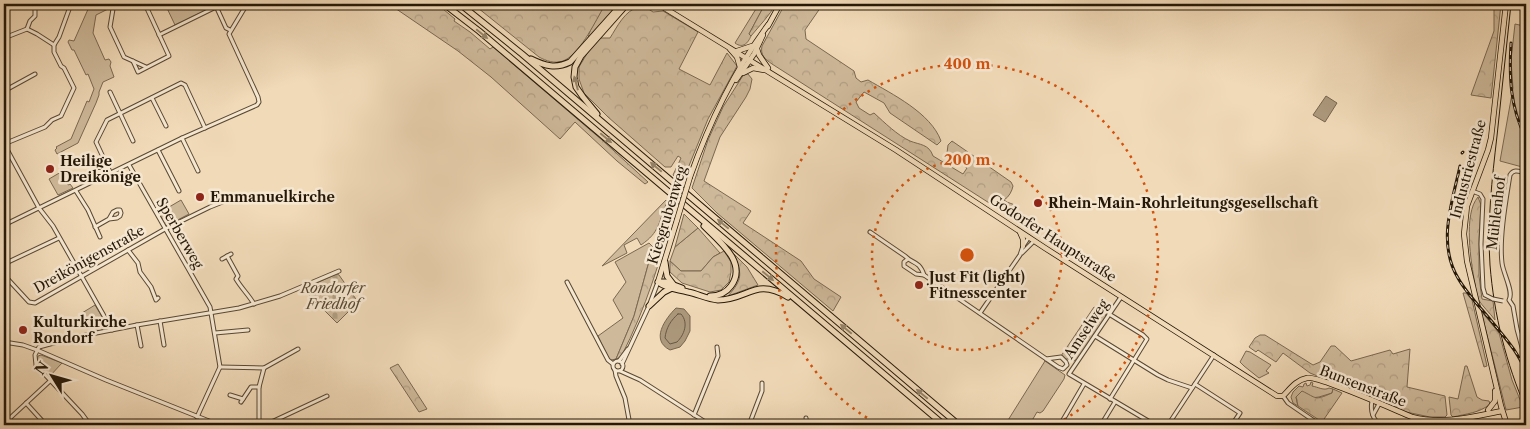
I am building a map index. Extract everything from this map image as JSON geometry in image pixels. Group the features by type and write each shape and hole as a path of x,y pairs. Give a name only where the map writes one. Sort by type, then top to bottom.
{"highway":[{"path":"444,4 486,37 944,425"},
{"path":"460,4 617,134 959,425"},
{"path":"522,54 546,66 563,66 578,55 623,5"},
{"path":"617,134 583,98 576,87 574,77 575,67 581,56 623,5"},
{"path":"691,211 726,248 734,260 736,270 733,284 724,293 715,296 700,296"},
{"path":"665,262 667,276 673,286"},
{"path":"658,282 700,296 719,300 763,288 778,291 803,305"},
{"path":"649,306 673,286"}],"main road":[{"name":"Godorfer Hauptstraße","path":"658,4 890,146 1277,396 1283,396"},
{"name":"Kiesgrubenweg","path":"729,89 739,76 780,4"},
{"name":"Industriestraße","path":"1506,4 1491,138 1471,191 1465,217 1464,246 1506,425"},
{"path":"727,46 737,57 740,67"},
{"path":"737,51 755,46 758,55 770,72"},
{"name":"Kiesgrubenweg","path":"658,282 690,177 707,132 740,67 748,58"},
{"name":"Godorfer Hauptstraße","path":"739,76 752,68 770,72"},
{"path":"1019,231 1023,239 1023,246"},
{"name":"Bunsenstraße","path":"1283,396 1297,382 1308,377 1424,420 1450,421 1501,408"},
{"path":"1488,410 1495,399 1495,380"},
{"name":"Bunsenstraße","path":"1472,416 1488,410 1501,408"}],"street":[{"path":"71,4 54,45 54,52 74,88 61,116 52,120 45,127 4,144 39,208 50,222 112,330"},
{"path":"116,4 113,9 110,27 124,57 146,67"},
{"path":"133,61 138,72 169,56 145,4"},
{"path":"4,225 182,138 257,105 259,102 229,36 230,30 247,4"},
{"path":"159,35 216,6 226,28 230,30"},
{"path":"27,29 30,21 35,16 36,7"},
{"path":"4,38 27,29 54,45"},
{"path":"4,91 35,74"},
{"path":"111,174 96,142 107,120 182,83 185,85 205,128"},
{"path":"110,92 133,141"},
{"path":"152,98 166,126"},
{"path":"182,138 198,171"},
{"path":"158,150 179,191"},
{"name":"Sperberweg","path":"129,165 212,312"},
{"name":"Mühlenhof","path":"1526,173 1516,171 1510,175 1501,243 1502,266 1511,294 1510,300 1526,362"},
{"path":"76,191 100,237"},
{"name":"Mühlenhof","path":"1471,191 1480,194 1483,199 1481,244 1483,288 1486,295 1492,299 1510,300"},
{"name":"Dreikönigenstraße","path":"4,275 29,302 35,303 165,229 225,201"},
{"path":"95,227 109,219"},
{"path":"871,232 908,259 919,264 924,275"},
{"path":"1020,254 1029,237"},
{"path":"4,264 59,238"},
{"path":"980,313 1020,254 1034,240"},
{"path":"128,250 138,263 156,300 158,298"},
{"path":"222,259 229,255 238,276 236,279 254,304"},
{"path":"908,259 904,264 906,268 916,274 924,275 980,313 1046,359 1061,369 1066,365 1061,357 1046,359"},
{"path":"90,425 36,365 37,350 42,346 137,325 239,308 280,296 339,271"},
{"path":"567,282 608,360 613,364 621,364 631,375"},
{"name":"Kiesgrubenweg","path":"618,381 624,352 628,349 649,306 658,282"},
{"name":"Amselweg","path":"1084,384 1069,374 1122,297"},
{"path":"197,417 220,367 212,312"},
{"path":"1109,314 1147,339 1110,399"},
{"path":"160,321 164,345"},
{"path":"137,325 141,346"},
{"path":"215,333 248,330"},
{"path":"1095,336 1163,378 1192,388"},
{"path":"4,342 23,345 37,350 113,383 219,425"},
{"path":"694,415 718,356 717,347"},
{"path":"220,367 264,368 298,349"},
{"path":"1168,425 1214,354"},
{"path":"613,364 625,398 630,425"},
{"path":"264,368 258,387 259,419 263,425 327,396"},
{"path":"614,370 631,375 710,425"},
{"path":"5,425 50,381"},
{"path":"749,425 762,391 762,383"},
{"path":"1060,425 1084,384 1154,425"},
{"path":"1195,384 1240,413 1232,425"},
{"path":"230,395 242,401 252,386 258,387"},
{"name":"Godorfer Hauptstraße","path":"1283,396 1288,403 1320,425"},
{"path":"1372,401 1373,415 1381,425"},
{"path":"1101,425 1115,402"},
{"path":"26,403 46,425"},
{"path":"1373,415 1379,404"},
{"path":"806,418 807,425"}],"green space":[{"path":"83,4 107,5 108,9 96,15 93,33 105,60 109,59 111,62 110,66 114,77 103,82 78,143 57,154 56,147 71,139 94,89 88,74 86,75 68,42 69,40 74,41 89,7"},
{"path":"165,4 212,4 211,8 175,25"},
{"path":"389,4 437,4 455,19 454,21 490,49 493,47 648,182 645,184 617,161 575,122 560,139 491,77 458,51"},
{"path":"473,4 603,4 602,10 580,46 569,58 557,62 539,57"},
{"path":"603,4 616,4 608,17 588,39 590,30"},
{"path":"759,4 765,4 749,34 751,36 750,39 743,45 738,45 735,43"},
{"path":"765,4 776,4 751,36 749,34"},
{"path":"785,4 823,4 805,30 806,39 854,71 856,78 861,82 868,80 910,105 929,122 941,141 937,145 890,113 884,103 864,92 856,102 859,108 870,115 874,113 900,136 927,147 933,156 963,174 967,168 947,153 948,145 952,141 1011,182 1012,190 1004,200 1017,207 1016,212 1008,215 767,60 762,54 762,46"},
{"path":"1494,4 1501,4 1491,98 1471,95 1494,31"},
{"path":"1526,6 1526,168 1500,161 1513,88 1511,60 1515,24 1524,26"},
{"path":"639,7 647,8 653,12 663,11 698,32 679,69 710,85 727,53 737,66 708,119 684,178 679,180 673,175 681,158 678,156 671,167 665,167 608,117 584,93 579,79 579,67 588,52 600,38 610,38 626,15"},
{"path":"744,74 748,74 752,79 750,89 720,137 704,181 751,211 743,223 801,261 814,279 841,297 833,311 717,213 692,188 708,140 723,107"},
{"path":"61,172 68,185 70,184 73,188 58,195 49,179"},
{"path":"1478,197 1481,205 1479,276 1482,299 1493,301 1495,320 1477,297 1472,264 1469,226 1473,205"},
{"path":"181,200 189,214 166,226 159,213"},
{"path":"666,200 667,203 660,222 652,236 641,245 637,238 624,245 627,253 602,266"},
{"path":"668,200 675,206 658,264 630,339 621,357 616,359 634,316 653,247 658,240 661,220"},
{"path":"684,214 698,228 675,247"},
{"path":"698,228 720,253 713,257 701,271 681,271 670,261 675,247"},
{"path":"649,243 653,247 634,316 616,359 611,360 598,336 623,318 613,300 626,282 615,262"},
{"path":"724,251 731,262 731,272 729,282 721,290 710,292 682,283 670,272 670,261 681,271 701,271 713,257"},
{"path":"734,254 747,267 758,285 728,296 739,281 740,276"},
{"name":"Rondorfer Friedhof","path":"337,274 358,302 337,323 303,289"},
{"path":"1463,293 1466,293 1472,300 1487,366 1484,367"},
{"path":"95,305 108,327 107,329 96,331 82,313"},
{"path":"1094,307 1105,314 1106,317 1078,359 1073,361 1061,356"},
{"path":"1481,311 1499,333 1512,380 1523,407 1506,410"},
{"path":"1265,335 1313,365 1320,362 1331,346 1335,346 1351,361 1390,350 1393,354 1410,349 1407,387 1445,396 1447,415 1445,417 1430,417 1406,412 1310,373 1283,353 1276,362 1258,350 1256,352 1249,347 1255,338"},
{"path":"1246,351 1271,365 1266,371 1269,373 1259,378 1244,366 1240,362"},
{"path":"41,355 62,363 49,377 37,361 38,356"},
{"path":"1045,361 1065,375 1064,379 1043,411 1037,412 1031,425 1005,425"},
{"path":"398,364 427,409 419,412 390,368"},
{"path":"1465,366 1467,366 1477,397 1489,401 1490,404 1477,411 1453,417 1451,415 1449,397 1458,399"},
{"path":"1311,382 1313,383 1312,386 1333,389 1332,393 1311,398 1307,394 1296,397 1298,406 1293,403 1291,397 1293,392 1299,386 1303,387 1306,383 1307,386 1310,385"},
{"path":"1333,389 1342,393 1322,422 1298,406 1296,397 1302,391 1319,398 1332,393"}],"water":[{"path":"1326,96 1337,103 1325,122 1313,115"},
{"path":"676,308 684,309 690,316 690,331 680,347 670,350 664,346 660,335 664,323"}],"tram line":[{"path":"1511,4 1492,184 1489,249 1492,284 1502,338 1512,374 1526,409"}],"railway":[{"path":"1511,43 1510,68 1512,92 1517,115 1526,138"},
{"path":"1460,166 1448,223 1448,251 1452,265 1466,290 1512,346 1526,373"}],"place":[{"name":"Heilige Dreikönige","path":"50,169"},
{"name":"Emmanuelkirche","path":"200,197"},
{"name":"Rhein-Main-Rohrleitungsgesellschaft","path":"1038,203"},
{"name":"Just Fit (light) Fitnesscenter","path":"919,285"},
{"name":"Kulturkirche Rondorf","path":"23,330"}]}
